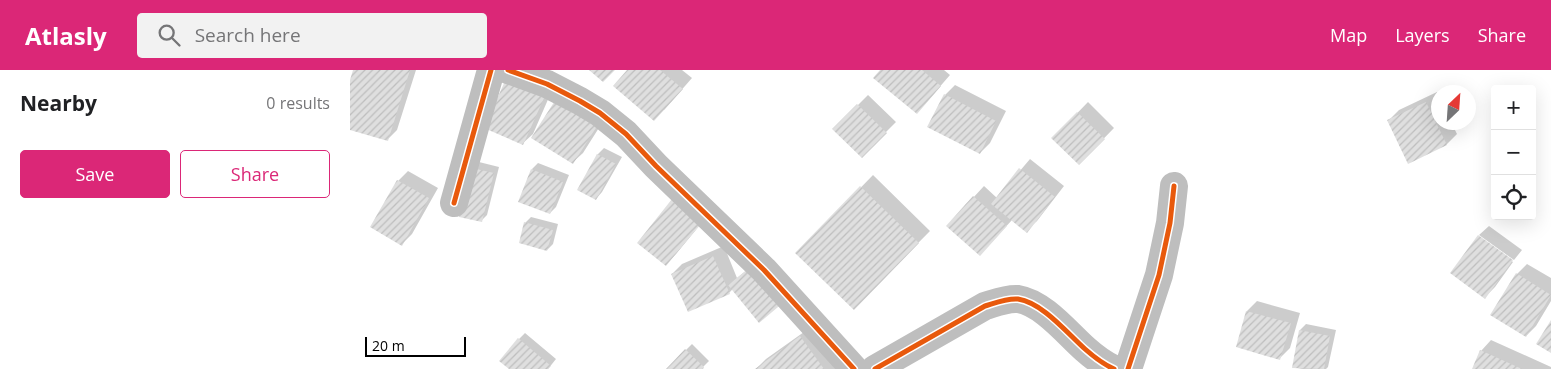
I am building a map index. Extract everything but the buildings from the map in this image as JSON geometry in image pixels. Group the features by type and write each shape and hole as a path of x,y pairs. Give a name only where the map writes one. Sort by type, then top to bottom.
{"street":[{"path":"454,203 491,70"},
{"path":"508,70 548,84 580,101 600,112 626,134 656,166 764,270 854,369"},
{"path":"1128,369 1159,276 1170,223 1174,186"},
{"path":"875,369 985,306 1003,300 1018,299 1033,304 1050,316 1087,351 1114,369"}],"cycle path":[{"path":"454,203 491,70"},
{"path":"508,70 547,84 580,101 600,113 626,134 656,166 764,270 854,369"},
{"path":"1128,369 1159,275 1170,223 1174,186"},
{"path":"875,369 985,306 1014,299 1027,302 1045,312 1092,355 1114,369"}]}
